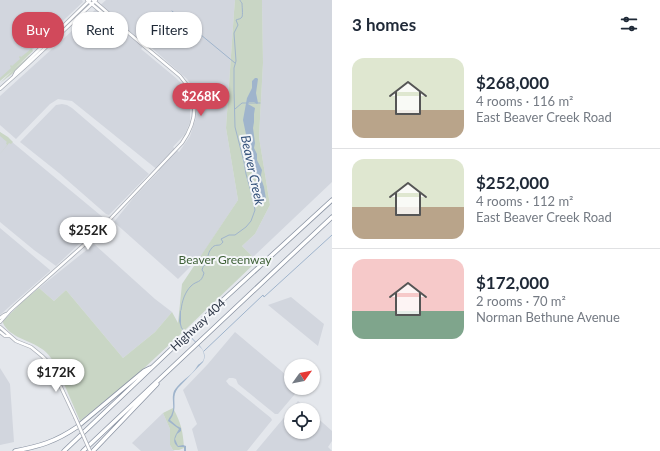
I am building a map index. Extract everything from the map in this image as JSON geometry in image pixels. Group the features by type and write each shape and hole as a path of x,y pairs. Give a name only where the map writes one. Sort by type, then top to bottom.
{"highway":[{"name":"Highway 404","path":"64,451 332,200"},
{"name":"Highway 404","path":"83,451 332,217"},
{"path":"92,451 136,407 175,364"},
{"path":"15,451 47,443 66,434 82,423 144,371 153,367"}],"street":[{"path":"91,1 92,4 101,12"},
{"path":"91,1 107,12"},
{"path":"13,77 16,72 91,1"},
{"path":"0,89 92,4"},
{"path":"0,318 94,236 182,143 192,127 194,101 187,84 176,72 128,32"},
{"path":"0,322 6,317 6,314"},
{"path":"0,327 18,342 31,347 50,364 92,451"},
{"path":"0,332 5,336 9,336"}],"shaded area":[{"path":"0,0 82,0 83,2 64,20 64,12 12,12 12,48 34,48 0,80"},
{"path":"106,0 235,0 226,128 238,200 201,256 178,279 114,222 134,197 159,171 72,101 58,99 50,104 16,139 0,125 0,96 53,48 64,48 64,38 72,31 72,48 128,48 128,12 93,12","holes":["136,12 202,12 202,48 152,48 187,79 193,87 196,100 196,118 190,136 179,152 173,147 185,134 190,122 188,95 182,84 176,78 141,49 142,48 136,48"]},
{"path":"262,0 332,0 332,182 253,257 242,246 255,234 270,205 259,137 263,63"},
{"path":"62,104 72,108 149,174 109,215 20,142 56,105"},
{"path":"0,132 105,219 56,266 0,222"},
{"path":"0,228 50,271 0,315"},
{"path":"94,244 155,299 172,312 155,332 123,358 66,290 54,301 39,288"},
{"path":"291,297 324,324 318,346 268,305"},
{"path":"235,332 284,373 284,395 294,395 287,403 284,403 284,407 278,414 275,414 238,384 236,379 229,378 226,381 272,420 247,451 198,451 192,429 197,424 183,390"},
{"path":"0,368 10,384 14,442 0,445"},
{"path":"163,413 170,429 170,445 175,451 141,451 132,443"},
{"path":"284,418 284,439 320,439 320,420 332,431 332,441 328,447 332,451 256,451"}],"green space":[{"name":"Beaver Greenway","path":"235,0 262,0 263,63 259,137 270,205 255,234 242,246 257,261 141,371 80,421 55,363 49,355 44,350 10,332 6,328 3,321 23,301 39,288 54,301 66,290 123,358 155,332 172,312 178,323 182,284 238,200 226,128"},
{"path":"30,48 32,48 33,51 14,69 33,54 0,83 12,71 0,81 0,78 11,68 10,66 20,59 20,56 21,57 31,49"},
{"path":"0,132 13,142 11,144 9,143 0,154 7,145 7,142 0,136"},
{"path":"173,408 180,423 183,437 184,448 179,450 173,450 170,445 170,429 163,413"}],"water":[{"path":"255,78 258,79 256,93 258,103 249,102 248,104 255,108 253,128 255,143 254,148 257,154 257,160 262,170 261,175 266,199 261,197 259,181 251,158 252,150 248,144 243,120 247,98 252,88 252,81"},
{"path":"180,310 182,328 201,347 204,352 205,355 203,362 176,391 173,416 170,420 181,428 181,431 177,434 175,439 178,446 186,446 186,451 184,451 184,447 178,447 176,445 174,438 179,429 168,421 173,410 174,391 203,361 204,353 202,349 181,328 179,321"}],"waterway":[{"name":"Beaver Creek","path":"181,310 187,291 193,284 202,279 204,273 202,270 203,266 209,263 212,259 208,257 211,249 214,246 222,244 223,242 221,239 229,235 235,235 246,227 251,221 255,210 235,127 234,68 236,61 234,33 238,25 236,20 242,17 242,3 240,0"},
{"path":"172,11 235,63"},
{"path":"235,109 242,103 260,103"},
{"path":"204,351 263,295 264,297 332,235"}]}
